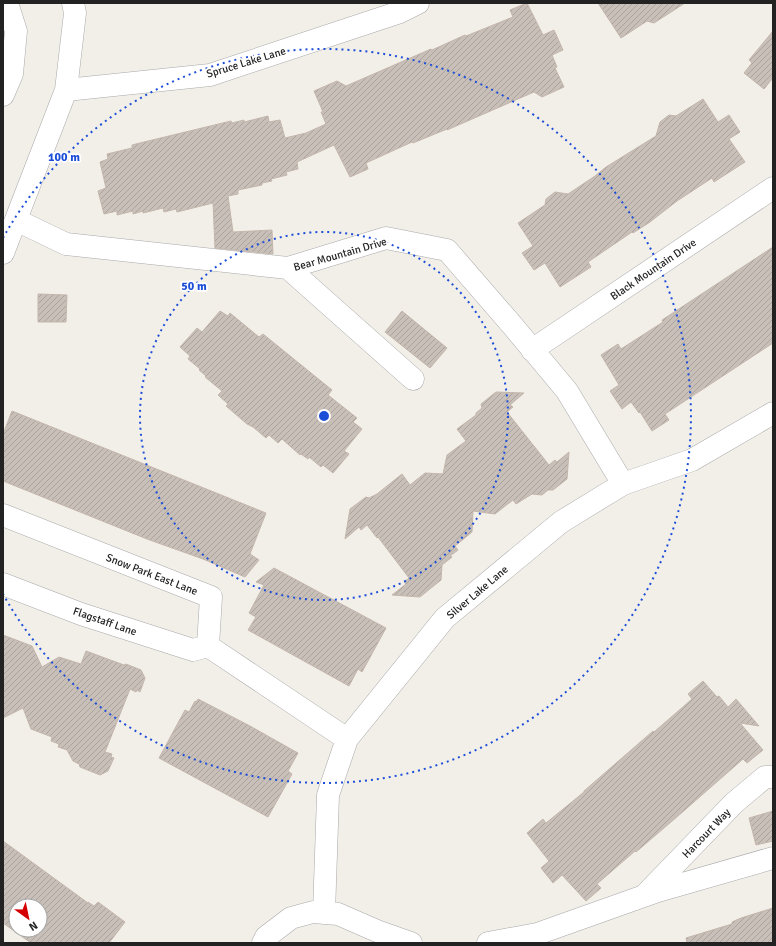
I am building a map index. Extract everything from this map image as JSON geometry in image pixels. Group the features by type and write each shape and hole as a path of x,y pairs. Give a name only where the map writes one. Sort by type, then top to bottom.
{"street":[{"path":"3,95 12,74 16,31 7,3"},
{"path":"3,253 66,90 75,14 73,3"},
{"name":"Spruce Lake Lane","path":"66,90 210,75 400,12 418,3"},
{"name":"Black Mountain Drive","path":"532,350 773,188"},
{"name":"Bear Mountain Drive","path":"16,220 66,244 288,268 386,238 447,250 567,391 623,484"},
{"path":"288,268 413,379"},
{"name":"Silver Lake Lane","path":"324,913 328,795 347,739 445,618 561,522 623,484 692,460 773,413"},
{"name":"Snow Park East Lane","path":"3,515 211,597 208,646"},
{"name":"Flagstaff Lane","path":"3,584 81,614 193,650 208,646"},
{"path":"208,646 347,739"},
{"name":"Harcourt Way","path":"644,896 734,803 765,777 773,777"},
{"name":"Harcourt Way","path":"488,943 537,934 644,896 773,858"},
{"path":"263,943 266,937 291,918 313,912 338,914 377,931 411,943"}],"building":[{"path":"527,3 543,35 554,30 563,50 552,55 557,67 555,68 564,87 542,97 534,92 447,130 413,143 412,142 366,163 368,169 350,177 334,145 297,162 298,169 286,172 287,175 271,179 272,181 262,183 262,185 238,190 238,194 228,196 233,232 272,230 273,254 215,248 213,203 177,212 176,209 164,212 163,208 143,213 143,211 133,214 133,211 117,215 117,211 104,214 98,191 106,188 100,162 108,159 107,154 132,148 132,145 231,121 232,123 244,120 244,122 268,116 269,122 280,120 285,138 306,133 326,124 321,112 323,112 314,91 337,81 346,86 431,49 432,50 465,35 466,36 513,17 510,10"},
{"path":"598,3 685,3 654,23 647,21 621,38"},
{"path":"773,31 773,80 772,79 764,89 744,73 752,63 749,60"},
{"path":"703,99 718,122 729,115 740,132 729,139 745,162 714,182 712,178 677,201 650,222 633,233 632,232 588,262 591,267 560,287 545,263 534,270 522,253 533,246 518,223 545,205 546,199 555,192 568,194 606,167 656,136 660,122 669,115 676,116"},
{"path":"773,247 773,343 665,414 669,420 652,431 640,412 639,413 631,402 622,409 610,391 619,385 601,355 618,344 621,349 663,322 662,320"},
{"path":"38,294 67,295 66,322 38,322"},
{"path":"220,311 228,316 230,313 259,337 263,334 332,390 328,395 357,418 353,422 362,429 344,451 349,454 333,473 323,465 321,467 309,457 308,459 301,454 300,455 282,439 278,443 269,435 266,438 247,424 226,406 228,404 218,395 222,391 205,377 206,376 199,370 200,369 188,359 190,356 180,347 197,328 202,332"},
{"path":"402,311 447,348 430,368 385,332"},
{"path":"496,392 524,393 510,405 513,407 507,412 549,465 555,460 557,462 569,452 567,479 553,490 548,490 542,495 532,494 516,504 513,500 495,514 473,511 472,532 455,546 458,550 442,565 441,580 420,597 392,595 406,584 404,582 409,578 367,525 361,530 359,527 345,539 350,509 366,497 369,498 377,494 402,474 410,485 425,473 443,474 447,455 466,441 457,429 476,415 476,413 482,408 481,404"},
{"path":"12,411 266,513 250,554 259,560 245,577 203,559 147,539 3,481 3,434"},
{"path":"274,568 386,628 362,672 358,669 349,686 248,630 256,617 249,613 264,585 256,582"},
{"path":"3,635 32,646 42,667 59,657 81,664 86,651 141,670 145,678 140,692 130,689 105,752 112,754 111,757 114,758 108,771 100,775 80,767 79,764 73,761 67,750 58,747 59,744 51,741 52,737 31,729 23,708 3,718"},
{"path":"703,681 728,707 736,699 759,726 740,723 763,750 747,763 743,759 636,852 635,851 597,884 601,888 586,901 562,875 553,883 541,868 549,861 527,833 543,819 546,823 584,792 653,731 654,732 692,699 688,694"},
{"path":"198,699 298,753 288,771 292,774 268,817 159,758 185,710 189,712 195,701 196,702"},
{"path":"773,811 773,841 756,845 749,818"},
{"path":"3,841 88,903 94,906 98,902 125,922 109,943 31,943 24,938 48,938 48,898 8,898 8,927 3,923"},
{"path":"773,908 773,943 687,943 686,938 732,924 732,922 741,918"}]}
